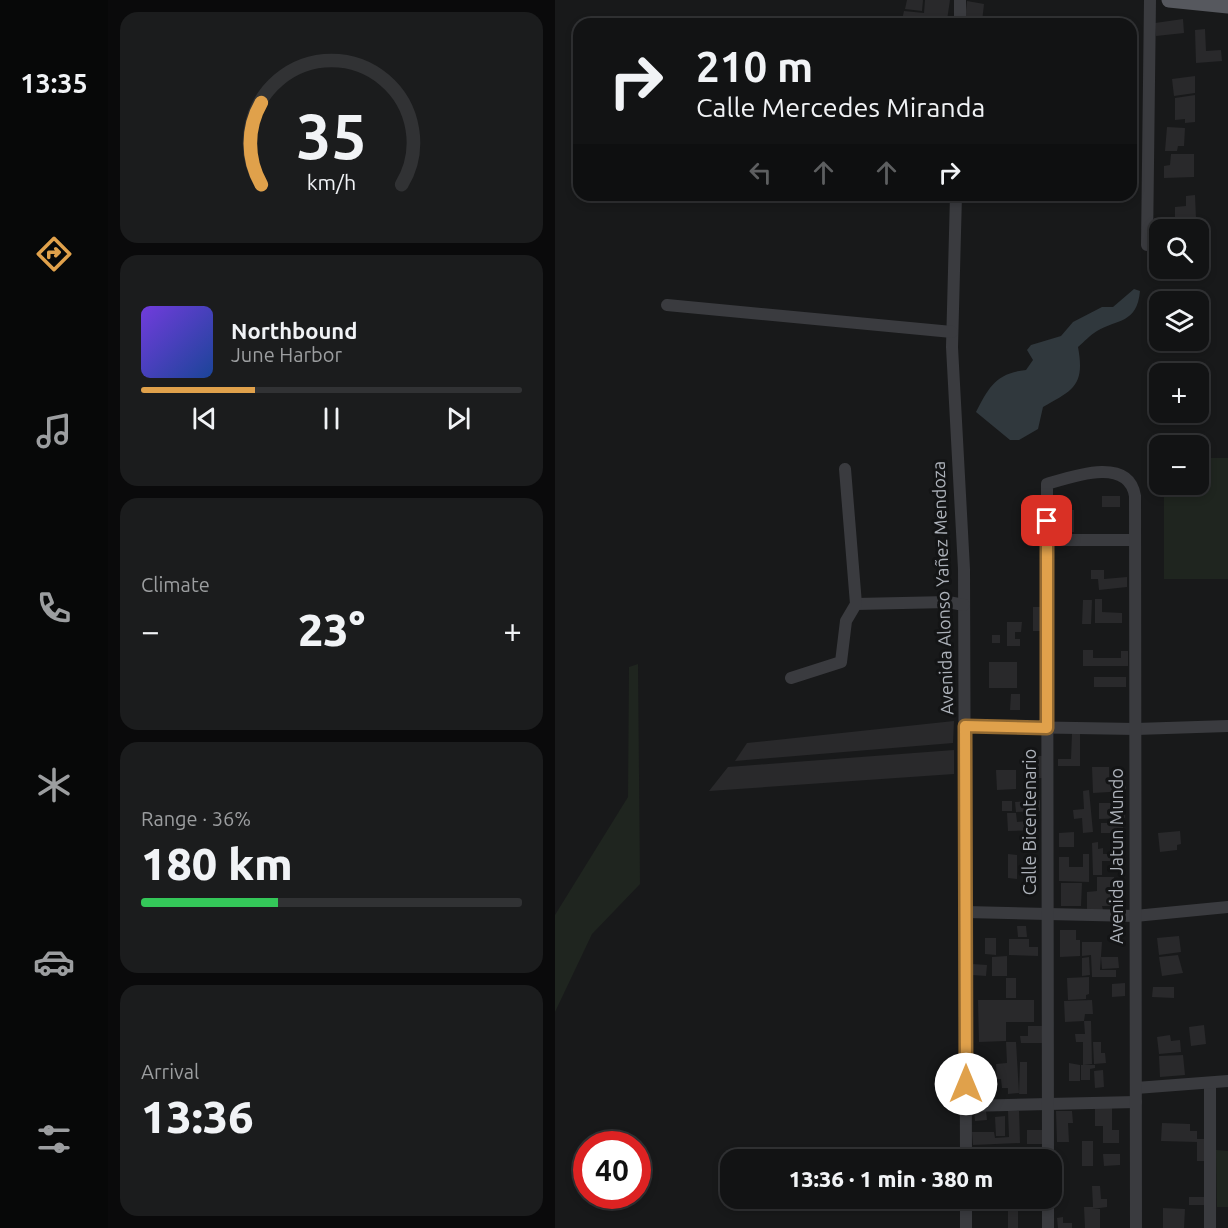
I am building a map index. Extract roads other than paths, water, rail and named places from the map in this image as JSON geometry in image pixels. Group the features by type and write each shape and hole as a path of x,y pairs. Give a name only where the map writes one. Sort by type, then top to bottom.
{"main road":[{"path":"1169,0 1228,6"}],"street":[{"path":"960,0 960,18"},
{"path":"1147,245 1150,0"},
{"path":"1227,0 1228,6"},
{"name":"Avenida Alonso Yañez Mendoza","path":"956,201 952,332 964,605 966,1149"},
{"path":"667,305 952,332"},
{"path":"791,678 841,662 846,621 856,604 845,469"},
{"name":"Calle Bicentenario","path":"1048,1149 1047,484 1079,474 1104,472 1127,476 1134,484"},
{"name":"Avenida Jatun Mundo","path":"1134,484 1136,1228"},
{"path":"1047,540 1134,540"},
{"path":"856,604 948,602 964,605"},
{"path":"965,726 1136,729 1228,726"},
{"path":"966,912 1135,916 1228,907"},
{"path":"1136,1088 1228,1081"},
{"path":"1210,1083 1210,1228"},
{"path":"966,1106 1136,1102"},
{"path":"966,1209 966,1228"},
{"path":"1048,1209 1048,1228"}]}
